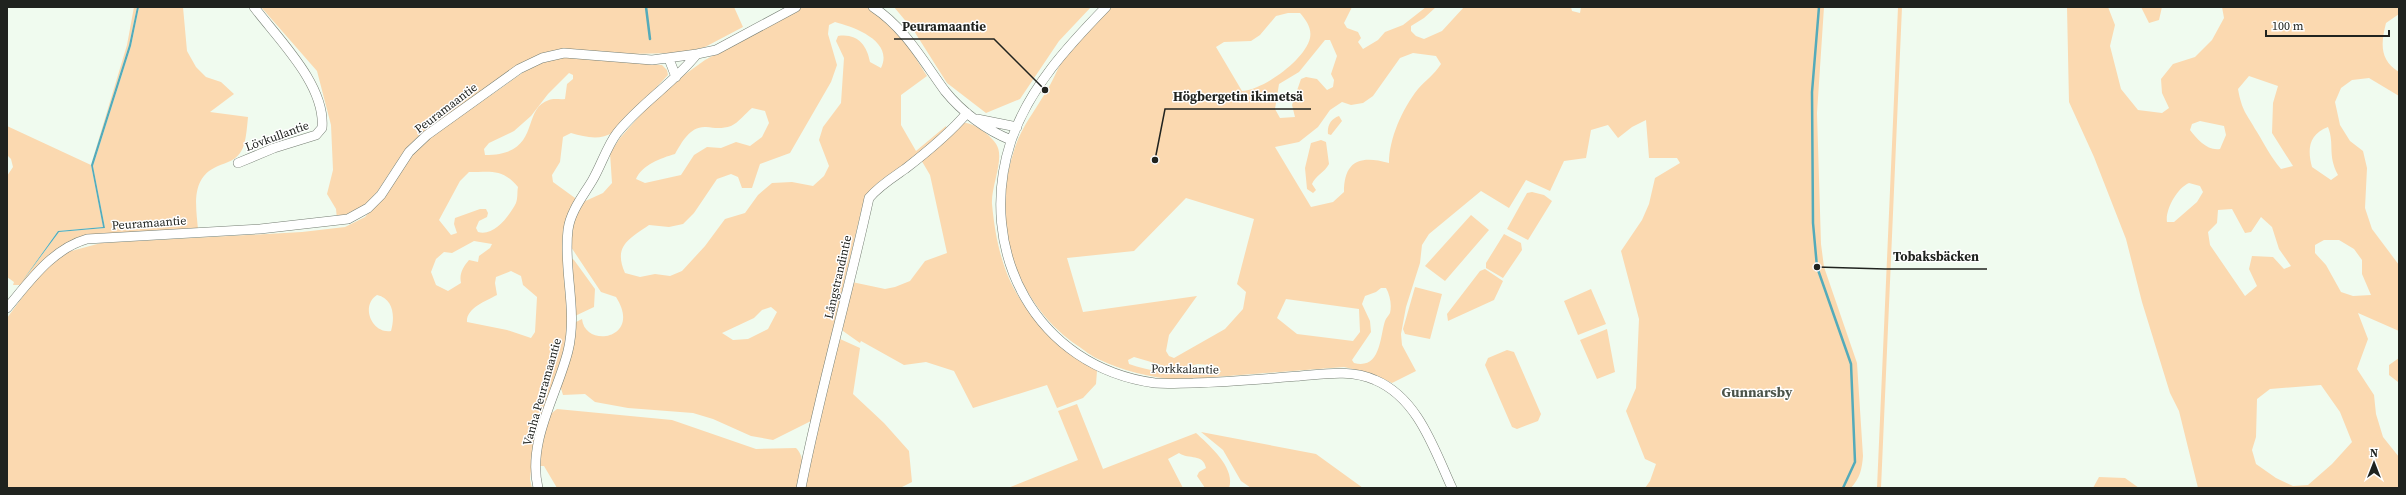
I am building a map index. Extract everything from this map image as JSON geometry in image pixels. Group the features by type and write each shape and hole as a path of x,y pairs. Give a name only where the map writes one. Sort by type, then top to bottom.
{"street":[{"name":"Lövkullantie","path":"238,163 274,148 316,135 322,128 322,110 312,86 298,62 254,7"},
{"name":"Peuramaantie","path":"7,308 52,258 68,246 87,239 260,229 348,219 368,208 381,195 409,152 427,135 519,69 542,58 558,54 578,53 638,60 669,59 697,54 716,50 796,7"},
{"path":"873,7 884,14 902,32 946,91 967,113 990,130 1011,140"},
{"name":"Porkkalantie","path":"1106,7 1051,67 1036,90 1011,140 1004,165 1000,196 1002,234 1007,258 1017,286 1040,321 1060,340 1104,368 1156,383 1216,382 1337,373 1358,375 1374,379 1387,386 1409,406 1418,419 1452,488"},
{"name":"Vanha Peuramaantie","path":"538,488 536,464 543,424 568,351 572,328 572,301 567,251 568,228 575,209 617,133 654,96 676,77 697,54"},
{"path":"669,59 676,77"},
{"name":"Långstrandintie","path":"801,488 811,438 852,277 869,198 878,188 904,169 955,127 967,113"},
{"path":"977,119 1017,127"}],"shaded area":[{"path":"844,5 865,7 875,11 884,18 900,36 927,76 901,95 901,125 916,151 946,126 947,130 912,160 882,179 867,198 862,208 811,421 773,440 751,436 713,419 693,413 628,408 595,402 585,394 563,395 560,385 574,323 582,319 585,328 592,334 601,336 610,335 618,330 622,322 622,311 616,297 601,292 571,247 572,228 581,203 603,193 612,183 610,153 620,138 643,112 673,83 705,60 803,7","holes":["835,22 870,37 882,50 884,58 881,68 870,62 864,46 856,38 851,36 838,36 836,41 844,58 841,103 823,127 819,140 829,166 824,176 813,186 792,182 772,183 758,195 745,213 725,219 705,246 682,271 670,276 655,274 640,277 625,273 621,256 622,250 629,239 649,225 669,227 683,224 694,213 717,179 731,174 738,177 742,188 752,188 760,164 790,153 831,82 837,65 828,34 829,25","752,108 765,111 769,123 762,137 750,146 736,142 721,148 707,147 694,155 681,175 645,183 636,179 647,166 675,154 687,136 695,129 700,127 722,128 734,125","771,307 777,312 768,329 748,339 733,340 722,333 754,318 762,310"]},
{"path":"134,7 137,7 129,45 91,165 127,45"},
{"path":"139,7 183,7 187,51 196,67 206,77 221,82 234,94 210,112 248,117 245,141 238,156 207,173 198,187 196,212 198,229 81,238 55,251 22,285 13,285 14,282 7,277 7,176 13,167 11,159 7,155 7,126 91,165 103,227 58,231 21,283 59,232 105,228 93,166 131,46"},
{"path":"261,7 734,7 743,27 705,47 681,53 625,54 565,49 518,65 419,136 402,154 377,192 365,205 337,219 336,209 327,194 333,170 331,125 317,71"},
{"path":"894,7 1091,7 1059,41 1020,99 986,113 947,83 914,31"},
{"path":"1112,7 1352,7 1344,23 1347,28 1358,32 1361,38 1358,42 1363,49 1378,40 1385,32 1403,25 1426,7 1436,7 1424,18 1411,26 1411,31 1416,36 1424,39 1442,31 1464,7 1571,7 1572,11 1580,13 1581,7 1824,7 1817,113 1821,244 1824,267 1857,363 1863,456 1857,481 1851,488 1645,488 1650,481 1656,464 1645,459 1626,411 1636,388 1639,319 1621,251 1642,220 1649,204 1655,178 1680,163 1677,158 1649,158 1646,120 1632,127 1618,138 1608,125 1591,130 1586,158 1564,161 1550,191 1526,180 1509,208 1481,191 1429,234 1422,245 1420,263 1406,307 1401,334 1402,345 1416,371 1392,383 1373,374 1344,367 1177,380 1127,370 1093,356 1056,329 1038,308 1024,286 1014,261 1007,235 1005,208 1007,181 1013,154 1022,130 1047,90 1067,53","holes":["1288,13 1300,13 1306,21 1310,31 1310,38 1307,47 1292,64 1271,80 1251,89 1242,91 1216,47 1224,42 1251,41 1260,35 1276,16","1325,40 1330,40 1337,56 1331,74 1334,80 1333,87 1327,90 1317,79 1306,77 1301,79 1292,105 1295,117 1280,118 1275,109 1279,84 1299,72","1413,53 1436,56 1441,64 1418,89 1402,115 1391,144 1389,163 1370,160 1356,162 1347,173 1344,192 1333,202 1311,207 1275,147 1299,142 1318,127 1330,110 1342,102 1351,105 1363,103 1373,96 1400,58","1186,198 1254,219 1237,284 1246,292 1243,309 1225,329 1174,358 1169,356 1166,351 1169,335 1197,296 1083,312 1067,258 1134,251","1381,288 1386,288 1389,294 1391,310 1385,321 1378,350 1370,362 1363,364 1354,363 1352,360 1371,332 1370,321 1362,304 1365,296 1376,292","1286,299 1359,309 1360,332 1353,341 1297,334 1277,318","1134,357 1175,369 1198,364 1218,366 1221,372 1197,374 1174,373 1152,370 1129,364 1128,360"]},
{"path":"1898,7 1902,7 1881,488 1877,488"},
{"path":"2067,7 2108,7 2115,25 2110,46 2121,89 2138,110 2162,113 2169,108 2162,93 2161,79 2173,64 2195,57 2212,40 2224,18 2222,7 2399,7 2399,14 2386,23 2383,37 2383,50 2388,62 2399,72 2399,96 2369,78 2352,80 2341,88 2335,102 2340,125 2350,141 2363,151 2367,168 2365,208 2372,229 2399,265 2399,331 2358,313 2368,339 2357,369 2374,395 2376,414 2383,437 2399,457 2399,488 2198,488 2179,411 2170,393 2142,302 2126,239 2094,157 2069,102","holes":["2249,76 2278,86 2273,103 2272,133 2293,166 2281,169 2274,160 2245,112 2238,89","2200,121 2224,126 2226,135 2220,149 2215,149 2203,144 2190,130 2192,124","2328,127 2331,139 2333,161 2338,175 2331,180 2312,167 2310,160 2310,148 2313,138","2189,183 2200,186 2203,192 2197,202 2174,222 2167,222 2170,206 2176,194","2232,209 2245,233 2251,232 2261,217 2272,227 2279,249 2291,266 2284,269 2273,257 2252,256 2249,269 2257,286 2245,296 2210,245 2208,232 2217,223 2218,210","2324,240 2339,240 2354,249 2362,260 2362,274 2371,295 2353,296 2341,292 2326,265 2315,253 2315,245","2321,385 2340,412 2352,442 2332,464 2308,485 2293,486 2276,478 2256,464 2252,450 2256,437 2257,399 2270,389"]},
{"path":"2141,7 2162,7 2159,20 2149,23"},
{"path":"564,57 662,65 667,70 668,75 614,132 603,137 587,137 571,133 563,137 560,162 552,175 553,182 575,198 575,204 563,230 562,247 568,321 565,348 536,433 530,479 532,488 7,488 7,318 35,280 64,253 101,243 302,232 345,227 365,217 383,197 414,152 424,142 528,69 543,61","holes":["569,73 573,75 573,79 567,84 565,99 551,99 540,105 535,112 523,140 515,148 503,153 485,155 484,149 489,143 514,131 531,116 548,94","469,172 496,172 507,177 518,187 516,203 506,219 490,231 484,233 478,232 476,228 479,221 487,217 488,213 486,209 480,209 455,218 454,224 457,233 451,235 439,220 460,181","474,241 492,244 490,248 479,256 478,262 469,260 462,271 461,283 448,291 436,285 431,272 436,259 444,252 452,253","511,271 521,276 523,285 537,297 535,332 531,338 507,330 467,322 473,309 482,302 497,295 495,283 496,277","377,295 387,300 390,304 393,315 391,331 384,331 374,324 370,318 369,306"]},
{"path":"1339,116 1342,121 1331,135 1328,134 1330,123"},
{"path":"962,123 967,123 983,131 993,140 998,148 999,161 993,190 992,204 996,234 1002,260 1011,282 1022,302 1036,320 1073,354 1097,371 1096,384 1083,398 1057,408 1047,385 973,408 954,371 926,362 904,365 861,341 860,343 843,331 842,322 852,282 885,289 895,287 910,281 925,261 947,253 930,175 920,158"},
{"path":"1321,140 1326,142 1329,164 1313,181 1312,184 1316,190 1313,193 1307,189 1305,168 1311,143"},
{"path":"1532,192 1544,195 1552,201 1528,240 1507,229 1527,193"},
{"path":"1471,215 1489,230 1445,281 1425,266"},
{"path":"1504,234 1521,243 1522,250 1503,278 1486,268 1486,263"},
{"path":"571,258 595,289 594,307 575,316"},
{"path":"1485,269 1503,281 1494,300 1448,321 1447,314 1480,271"},
{"path":"1415,287 1442,294 1430,339 1405,334 1403,329"},
{"path":"1591,289 1606,324 1578,335 1564,301"},
{"path":"1607,329 1615,372 1597,379 1580,340"},
{"path":"840,339 860,348 853,394 884,423 909,451 912,482 900,488 803,488 837,341"},
{"path":"1507,350 1514,352 1541,414 1538,421 1517,429 1512,427 1485,365 1488,358"},
{"path":"2399,358 2398,382 2389,375 2389,365"},
{"path":"1077,404 1103,469 1196,433 1214,450 1225,465 1229,473 1229,488 1205,488 1197,476 1199,472 1206,468 1202,460 1179,453 1168,459 1183,488 1008,488 1078,460 1058,411"},
{"path":"557,409 672,420 756,449 796,448 802,462 802,472 798,488 557,488 544,466 537,466 548,416"},
{"path":"1201,432 1316,454 1363,488 1251,488 1241,481 1223,450"},
{"path":"2099,477 2125,478 2139,488 2093,488"}],"water":[{"path":"137,7 139,7 131,46 93,166 105,228 59,232 21,283 58,231 103,227 91,165 129,45"}],"waterway":[{"path":"646,7 650,39"},
{"path":"1819,7 1812,92 1813,223 1817,267 1851,364 1855,462 1843,488"}],"place":[{"name":"Peuramaantie","path":"1045,90"},
{"name":"Högbergetin ikimetsä","path":"1155,160"},
{"name":"Tobaksbäcken","path":"1817,267"}],"district":[{"name":"Gunnarsby","path":"1757,392"}]}
